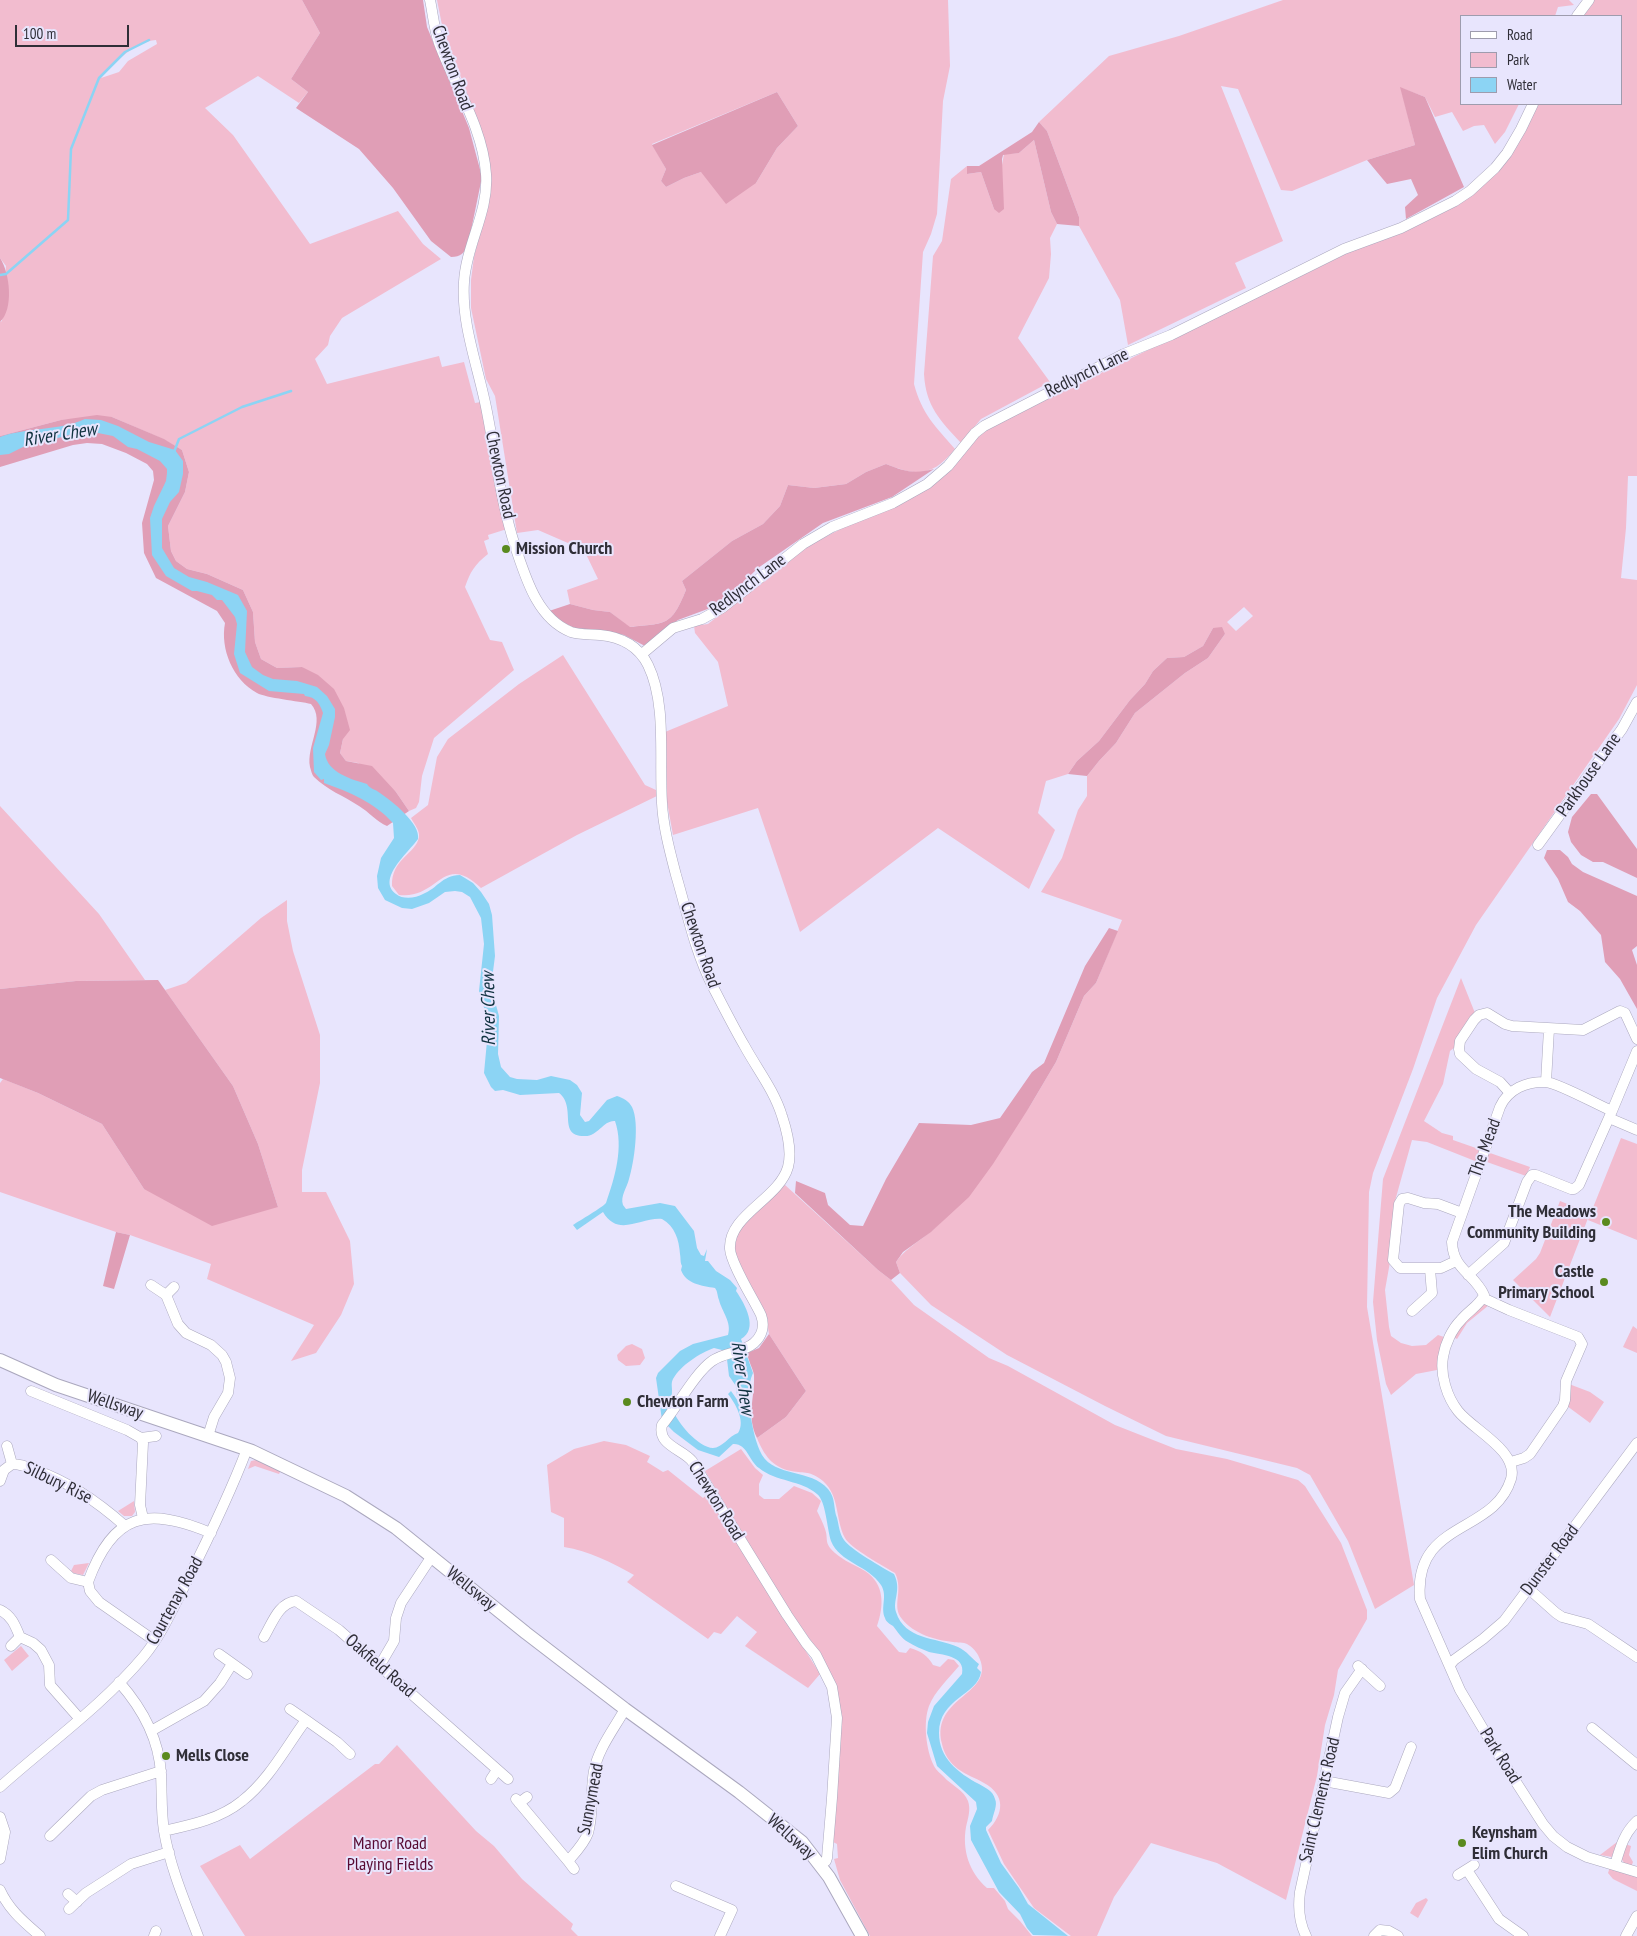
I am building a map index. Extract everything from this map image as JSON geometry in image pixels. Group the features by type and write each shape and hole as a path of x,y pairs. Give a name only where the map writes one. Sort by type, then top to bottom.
{"main road":[{"name":"Wellsway","path":"0,1360 56,1384 248,1449 301,1473 376,1513 625,1710 746,1798 802,1842 829,1877 862,1936"}],"street":[{"name":"Chewton Road","path":"430,0 438,40 480,141 486,171 486,191 480,219 465,265 464,305 503,501 516,548 538,602 546,614 561,626 579,634 614,637 626,641 642,654 654,680 659,706 662,808 674,868 697,946 714,990 744,1046 767,1083 780,1112 788,1147 787,1170 779,1183 738,1225 730,1241 732,1259 763,1321 764,1326 760,1336 754,1343 745,1348 723,1355 707,1365 662,1425 661,1432 665,1440 692,1461 787,1615 826,1671 832,1687 836,1718 832,1807 827,1858 826,1861 820,1864"},
{"path":"1578,15 1589,0"},
{"name":"Redlynch Lane","path":"642,654 673,628 702,619 722,608 803,544 832,527 893,503 927,484 948,466 975,433 984,426 1124,354 1171,335 1344,249 1401,228 1456,201 1470,191 1507,153 1533,105"},
{"name":"Parkhouse Lane","path":"1538,845 1622,729 1637,702"},
{"path":"1637,1039 1625,1013 1620,1011 1583,1030 1512,1026 1505,1024 1486,1012 1474,1020 1460,1041 1458,1049 1460,1054 1480,1072 1500,1082 1509,1092 1518,1088 1546,1082 1610,1114 1637,1130"},
{"path":"1546,1082 1549,1029"},
{"path":"1468,1275 1504,1243 1527,1182 1532,1176 1536,1175 1574,1190 1579,1185 1637,1051"},
{"name":"The Mead","path":"1456,1261 1452,1253 1452,1242 1500,1107 1509,1092"},
{"path":"1462,1213 1438,1204 1424,1203 1408,1198 1402,1199 1399,1204 1393,1260 1400,1268 1430,1269 1442,1268 1456,1261 1483,1292 1483,1298 1454,1329 1443,1358 1444,1379 1451,1401 1458,1411 1505,1454 1511,1462 1530,1454 1563,1406 1566,1381 1582,1344 1578,1337 1483,1298"},
{"path":"1412,1311 1432,1293 1430,1269"},
{"path":"151,1285 166,1295 182,1329 211,1345 222,1355 229,1372 230,1385 228,1393 214,1417 208,1436"},
{"path":"166,1295 174,1287"},
{"path":"31,1391 127,1430 140,1438 143,1443 140,1505 143,1518"},
{"path":"140,1438 156,1436"},
{"name":"Dunster Road","path":"1450,1665 1504,1621 1637,1443"},
{"name":"Silbury Rise","path":"7,1446 12,1464"},
{"name":"Courtenay Road","path":"0,1787 119,1682 144,1656 164,1626 211,1533 232,1490 248,1449"},
{"name":"Park Road","path":"1511,1462 1512,1474 1510,1481 1498,1501 1485,1513 1449,1534 1429,1554 1423,1567 1419,1586 1420,1599 1460,1690 1543,1824 1553,1836 1567,1847 1587,1858 1615,1864 1637,1872"},
{"name":"Silbury Rise","path":"0,1481 4,1470 12,1464"},
{"name":"Silbury Rise","path":"12,1464 40,1472 70,1485 98,1503 125,1526"},
{"path":"155,1641 99,1602 90,1591 88,1582 99,1554 125,1526 143,1518 175,1520 211,1533"},
{"path":"380,1665 394,1641 396,1618 401,1603 432,1556"},
{"path":"50,1560 65,1567 75,1580 88,1582"},
{"path":"1529,1589 1562,1617 1588,1624 1637,1657"},
{"name":"Oakfield Road","path":"264,1637 282,1606 296,1601 340,1630 380,1665 494,1775 508,1780"},
{"path":"0,1610 8,1614 20,1638 33,1643 41,1650 48,1665 50,1685 79,1718"},
{"path":"11,1646 20,1638"},
{"path":"219,1654 247,1674"},
{"path":"151,1731 204,1701 220,1684 232,1664"},
{"name":"Saint Clements Road","path":"1306,1936 1300,1921 1298,1906 1300,1892 1345,1693 1360,1667 1380,1686"},
{"path":"119,1682 133,1698 151,1731 158,1752 161,1771 164,1831 177,1880 198,1936"},
{"path":"290,1709 330,1737 350,1754"},
{"name":"Sunnymead","path":"521,1800 571,1865 588,1833 591,1817 593,1772 597,1760 625,1710"},
{"path":"164,1831 196,1824 222,1814 243,1801 260,1784 306,1720"},
{"path":"1592,1728 1637,1765"},
{"path":"1324,1781 1389,1794 1396,1788 1411,1748"},
{"path":"56,1834 91,1796 116,1785 161,1771"},
{"path":"0,1817 5,1832 0,1859"},
{"path":"1615,1864 1621,1842 1637,1821"},
{"path":"68,1894 73,1905 86,1893 131,1864 169,1852"},
{"path":"1458,1876 1471,1867 1499,1919 1522,1936"},
{"path":"676,1886 732,1910 720,1936"},
{"path":"0,1890 5,1902 33,1934"},
{"path":"1626,1936 1637,1916"},
{"path":"1374,1936 1380,1930 1389,1931 1398,1936"}],"green space":[{"path":"0,0 302,0 320,33 291,79 308,92 299,103 258,76 205,108 233,135 310,244 398,211 423,244 441,259 342,318 330,336 328,345 315,359 327,384 439,356 442,367 464,362 475,403 481,402 507,529 488,535 489,539 484,541 488,554 474,569 465,587 490,640 502,642 514,670 434,738 422,776 419,802 416,808 409,811 396,792 358,763 346,761 340,753 343,739 302,667 277,668 261,659 255,642 253,612 243,590 207,574 187,569 176,561 171,551 168,526 185,492 189,472 182,450 163,439 112,417 61,420 0,436 0,322 2,321 6,266 0,258","holes":["156,40 157,44 128,61 119,72 101,78 119,59 133,49"]},
{"path":"437,0 948,0 950,66 943,101 937,214 923,252 914,384 925,412 955,449 939,465 924,472 907,471 886,464 866,472 846,484 814,488 788,485 780,506 763,524 732,541 682,581 686,590 676,611 666,621 651,625 629,627 610,612 570,604 567,590 598,579 584,550 538,530 517,533 495,396 486,379 471,308 471,280 474,257 486,209 479,125 443,30","holes":["777,92 798,126 777,148 756,183 701,172 666,187 661,181 666,169 652,144"]},
{"path":"1283,0 1569,0 1574,5 1558,7 1555,15 1460,15 1460,105 1518,105 1505,132 1495,144 1484,125 1474,126 1463,131 1452,112 1435,117 1425,97 1401,88 1415,145 1367,160 1292,191 1281,190 1238,89 1221,86 1283,241 1235,263 1246,288 1128,345 1120,300 1079,226 1079,217 1047,131 1039,122 1109,56 1179,36"},
{"path":"1592,0 1637,0 1637,476 1628,476 1626,528 1621,578 1637,580 1637,685 1619,719 1476,925 1437,998 1413,1069 1373,1173 1369,1192 1367,1307 1414,1585 1375,1609 1348,1541 1310,1475 1297,1468 1166,1436 1105,1406 1007,1355 931,1305 900,1273 896,1262 900,1256 939,1224 1030,1106 1056,1062 1084,996 1096,983 1122,920 1041,892 1062,858 1078,810 1087,796 1087,776 1116,743 1135,713 1185,673 1208,658 1225,634 1213,628 1203,646 1184,657 1167,658 1153,671 1145,684 1130,700 1099,741 1077,761 1068,774 1046,781 1038,813 1055,830 1029,889 938,828 800,932 758,808 673,835 667,802 665,732 728,706 718,662 695,633 694,626 708,624 804,548 856,521 897,506 990,427 1306,273 1486,180 1537,105 1622,105 1622,15 1582,15","holes":["1244,607 1253,616 1236,631 1227,622"]},
{"path":"1034,140 1051,212 1057,224 1050,238 1049,278 1018,338 1050,382 981,419 961,443 935,412 925,385 924,374 933,256 942,241 951,179 967,166 967,174 981,172 994,209 1004,154 1019,153"},
{"path":"563,655 645,785 656,790 659,795 577,835 481,888 468,878 457,874 448,875 423,891 412,895 399,895 392,886 395,869 417,843 419,837 418,829 411,818 428,805 437,757 448,739 519,684"},
{"path":"0,806 99,914 145,980 76,981 0,989"},
{"path":"287,900 287,921 293,951 320,1035 320,1083 302,1170 302,1192 326,1192 350,1241 354,1284 341,1315 316,1353 291,1361 314,1325 207,1279 211,1264 0,1192 0,1083 3,1079 38,1093 102,1124 144,1189 278,1207 258,1144 233,1086 165,990 186,983 261,918"},
{"path":"1461,978 1475,1013 1455,1047 1450,1051 1443,1084 1424,1121 1442,1133 1453,1136 1453,1140 1530,1167 1526,1176 1487,1162 1475,1161 1427,1142 1412,1140 1395,1201 1389,1252 1390,1262 1385,1290 1389,1327 1391,1336 1401,1343 1412,1346 1426,1345 1438,1335 1444,1337 1437,1370 1416,1374 1391,1395 1386,1384 1377,1340 1373,1302 1383,1179"},
{"path":"1621,1138 1637,1144 1637,1240 1588,1220"},
{"path":"785,1185 891,1280 914,1305 989,1358 1008,1366 1115,1425 1176,1449 1227,1459 1298,1480 1305,1486 1341,1543 1367,1610 1367,1619 1338,1670 1334,1695 1325,1725 1317,1776 1286,1900 1217,1863 1151,1843 1114,1897 1097,1936 1071,1936 1034,1908 1004,1864 988,1830 1000,1811 999,1799 996,1793 984,1783 955,1767 946,1755 942,1744 941,1728 946,1715 980,1679 982,1668 977,1653 966,1643 932,1638 912,1629 899,1614 897,1603 898,1586 895,1573 868,1557 848,1542 842,1531 835,1501 828,1487 814,1475 779,1467 766,1455 757,1438 786,1417 806,1391 769,1334 766,1316 737,1261 734,1246 737,1234 748,1219"},
{"path":"1560,1201 1590,1213 1550,1317 1513,1280 1540,1253"},
{"path":"1483,1304 1489,1305 1467,1323 1457,1339 1453,1337 1457,1330"},
{"path":"1633,1326 1637,1329 1637,1353 1623,1347"},
{"path":"632,1344 642,1349 645,1358 640,1365 626,1366 618,1360 617,1355 626,1346"},
{"path":"1569,1384 1590,1392 1604,1402 1590,1423 1567,1406"},
{"path":"604,1441 626,1445 650,1456 647,1462 663,1472 668,1470 703,1498 708,1494 820,1674 808,1688 745,1646 757,1632 737,1616 721,1634 714,1632 708,1639 627,1582 634,1575 600,1558 564,1547 564,1518 551,1512 547,1465 574,1449"},
{"path":"741,1449 755,1468 763,1475 759,1484 759,1495 764,1499 779,1499 794,1486 812,1493 821,1501 817,1511 825,1529 829,1546 842,1558 872,1576 876,1582 882,1603 877,1626 899,1652 906,1653 910,1648 924,1654 933,1665 940,1667 948,1659 954,1660 959,1666 938,1690 929,1706 926,1720 926,1736 929,1752 936,1769 968,1801 969,1811 965,1844 971,1868 987,1888 994,1888 1005,1901 1008,1909 1032,1936 870,1936 840,1880 834,1859 838,1858 837,1844 833,1842 840,1740 821,1655 785,1604 705,1471"},
{"path":"256,1460 281,1470 279,1474 255,1466 248,1469 251,1461"},
{"path":"134,1501 135,1512 132,1516 124,1516 118,1511"},
{"path":"89,1563 83,1575 71,1571 74,1565"},
{"path":"21,1646 29,1656 12,1671 4,1660"},
{"name":"Manor Road Playing Fields","path":"397,1745 476,1831 494,1846 522,1879 573,1924 571,1929 578,1936 245,1936 200,1866 240,1845 250,1859 375,1764 379,1764"},
{"path":"1617,1842 1612,1857 1600,1855"},
{"path":"1625,1844 1631,1846 1629,1855 1633,1862 1631,1867 1622,1860 1622,1851"},
{"path":"1610,1867 1637,1876 1637,1891 1613,1879 1608,1873"},
{"path":"1426,1898 1428,1900 1418,1918 1410,1913 1416,1903"}],"shaded area":[{"path":"302,0 423,0 427,27 469,128 482,177 468,245 460,255 451,257 431,241 393,188 359,149 296,108 308,92 291,79 320,33"},
{"path":"1400,87 1425,97 1464,187 1406,219 1405,207 1418,195 1411,179 1387,184 1367,160 1415,145"},
{"path":"777,92 798,126 777,148 756,183 726,204 701,172 666,187 661,181 666,169 652,145"},
{"path":"1039,122 1047,131 1079,217 1079,226 1057,224 1051,212 1034,140 1019,153 1003,155 1004,209 999,213 994,209 981,172 967,174 967,166 979,166 1032,132"},
{"path":"0,258 8,281 9,300 7,309 0,322"},
{"path":"97,415 112,417 164,439 182,450 189,472 185,492 168,526 171,551 176,561 187,569 207,574 243,590 253,612 255,642 261,659 277,668 302,667 318,675 334,689 344,708 350,730 343,739 340,753 346,761 372,766 396,792 409,811 387,826 359,806 324,786 314,777 310,767 310,759 317,718 311,704 261,695 249,687 241,680 230,663 225,643 225,623 217,611 156,578 144,553 142,523 154,480 153,471 147,464 126,453 102,444 87,443 73,445 0,467 0,436 61,420"},
{"path":"886,464 910,471 934,469 892,497 823,523 758,568 721,604 678,620 645,646 624,635 607,631 574,628 561,621 549,611 570,604 610,612 630,627 652,625 666,621 676,611 686,590 682,581 732,541 763,524 780,506 788,485 814,488 846,484 866,472"},
{"path":"1222,627 1225,634 1208,658 1185,673 1135,713 1116,743 1087,776 1068,774 1077,761 1099,741 1130,700 1145,684 1153,671 1167,658 1184,657 1203,646 1213,628"},
{"path":"1591,794 1597,794 1637,849 1637,878 1603,862 1593,862 1581,855 1571,842 1568,832 1572,817"},
{"path":"1547,850 1560,850 1568,857 1572,864 1583,872 1637,896 1637,946 1632,950 1637,965 1637,1009 1620,979 1605,962 1601,935 1580,911 1568,902 1558,879 1544,858"},
{"path":"1109,928 1118,931 1096,983 1084,996 1056,1062 1030,1106 993,1164 969,1197 931,1232 903,1252 896,1262 900,1273 891,1280 795,1193 796,1181 825,1193 828,1205 850,1225 863,1226 886,1179 919,1123 971,1125 1000,1118 1032,1072 1044,1063 1085,966"},
{"path":"158,980 233,1086 258,1144 278,1207 212,1226 144,1189 102,1124 38,1093 0,1078 0,989 76,981"},
{"path":"116,1232 130,1235 114,1289 103,1286"},
{"path":"769,1334 806,1391 786,1417 757,1438 751,1414 754,1375 747,1353 759,1348"}],"water":[{"name":"River Chew","path":"85,419 101,420 118,426 149,442 175,450 183,461 183,474 179,492 170,502 162,519 162,548 174,568 189,577 207,582 238,595 247,611 245,652 252,667 273,679 297,681 317,687 327,696 335,709 335,717 329,745 325,754 327,761 335,771 367,784 398,807 405,813 418,833 418,839 392,873 391,888 396,894 406,898 417,897 428,892 444,880 460,875 473,883 489,904 492,915 495,956 491,987 499,1016 498,1054 501,1067 510,1077 517,1079 537,1080 551,1076 570,1080 577,1085 582,1093 580,1115 585,1122 589,1121 607,1100 617,1096 626,1100 631,1105 636,1123 636,1133 631,1172 622,1198 623,1205 626,1209 660,1203 675,1206 694,1231 697,1248 701,1255 704,1256 707,1249 705,1261 708,1261 716,1271 730,1280 737,1288 736,1291 749,1316 749,1329 741,1339 753,1373 749,1389 749,1407 755,1437 762,1455 775,1467 812,1478 828,1489 833,1499 840,1532 847,1544 894,1574 897,1585 895,1608 900,1621 906,1628 922,1636 958,1647 979,1664 977,1668 981,1672 978,1680 951,1704 941,1721 939,1733 942,1750 957,1770 987,1788 993,1794 996,1807 992,1821 986,1827 986,1830 1001,1863 1028,1904 1068,1936 1033,1935 1020,1914 999,1892 971,1840 970,1826 977,1809 976,1802 937,1766 927,1733 928,1722 934,1706 962,1674 960,1663 946,1655 929,1652 910,1643 903,1639 893,1626 887,1622 883,1610 884,1593 881,1585 869,1573 847,1559 835,1548 831,1541 820,1498 811,1489 766,1473 756,1465 745,1449 738,1444 733,1444 719,1457 698,1450 674,1432 662,1420 656,1378 658,1373 680,1351 693,1344 728,1335 728,1321 720,1304 716,1289 695,1284 683,1275 676,1234 670,1225 662,1219 623,1225 609,1220 603,1212 577,1230 573,1225 606,1203 617,1162 619,1141 615,1121 607,1123 589,1136 576,1135 571,1131 567,1106 559,1093 520,1095 503,1090 495,1091 491,1087 484,1073 487,1041 485,1011 479,991 484,944 481,918 470,897 462,892 445,892 429,903 412,909 402,908 385,900 378,888 377,876 381,858 394,838 393,823 369,803 324,783 324,779 321,780 314,772 313,748 323,713 319,704 315,699 304,694 269,691 240,673 234,654 237,624 235,617 222,600 217,600 212,595 192,591 166,576 152,555 150,518 166,481 167,469 160,461 137,449 128,447 113,436 93,432 81,432 50,440 33,442 9,454 0,455 0,437 75,423","holes":["714,1348 726,1351 729,1376 736,1386 737,1396 740,1400 738,1401 731,1391 728,1394 739,1412 741,1423 738,1433 713,1448 701,1444 679,1421 672,1407 672,1383 676,1374 697,1356"]}],"waterway":[{"path":"0,275 6,274 68,220 71,149 99,78 125,52 149,40"},
{"path":"174,452 179,439 242,407 291,391"}],"place":[{"name":"Mission Church","path":"506,549"},
{"name":"The Meadows Community Building","path":"1606,1222"},
{"name":"Castle Primary School","path":"1604,1282"},
{"name":"Chewton Farm","path":"627,1402"},
{"name":"Mells Close","path":"166,1756"},
{"name":"Keynsham Elim Church","path":"1462,1843"}]}
